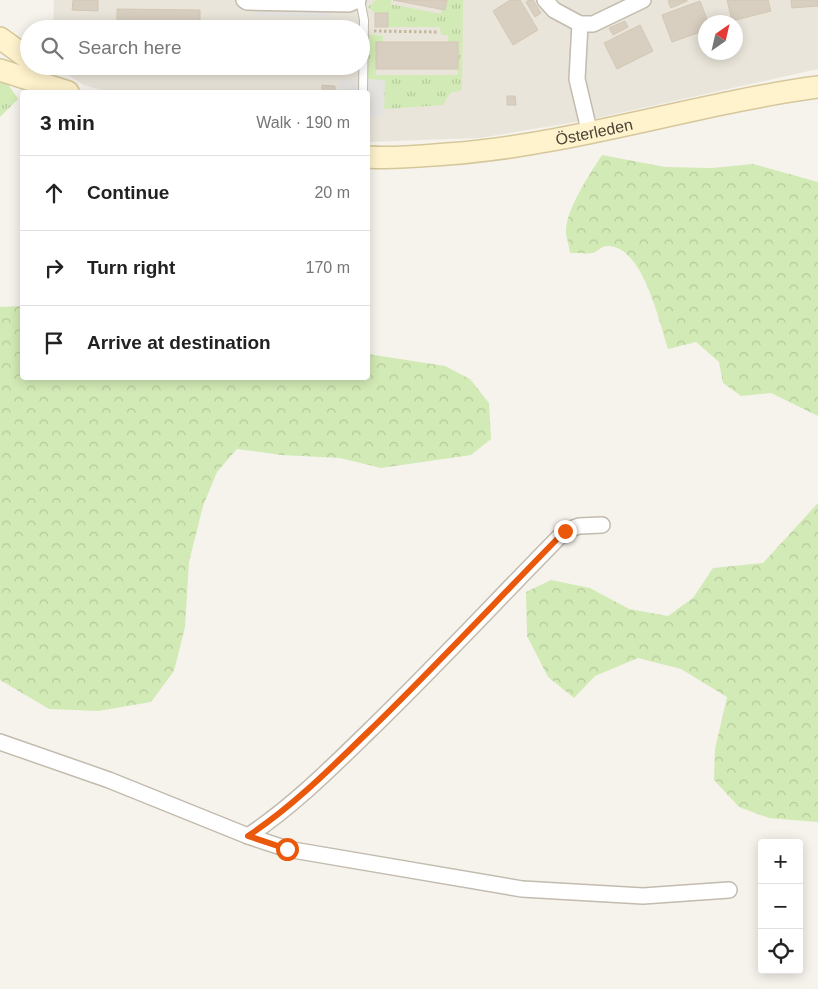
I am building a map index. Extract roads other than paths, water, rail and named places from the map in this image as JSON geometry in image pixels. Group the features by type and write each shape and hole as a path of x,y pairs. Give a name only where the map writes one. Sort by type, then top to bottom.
{"street":[{"path":"244,0 247,2 349,4 359,0"},
{"path":"545,0 554,10 580,24 593,24 642,0"},
{"path":"580,24 577,79 590,134"},
{"path":"0,38 20,52"},
{"path":"0,70 62,90"},
{"path":"50,75 71,90"},
{"name":"Österleden","path":"370,156 391,158 488,151 590,134 700,109 818,87"},
{"path":"248,836 278,816 347,753 473,628 565,531 579,526 602,526"},
{"path":"0,742 109,780 248,836 287,849 522,888 643,896 729,890"}],"lane":[{"path":"359,0 362,20"},
{"path":"363,75 363,90"}]}
